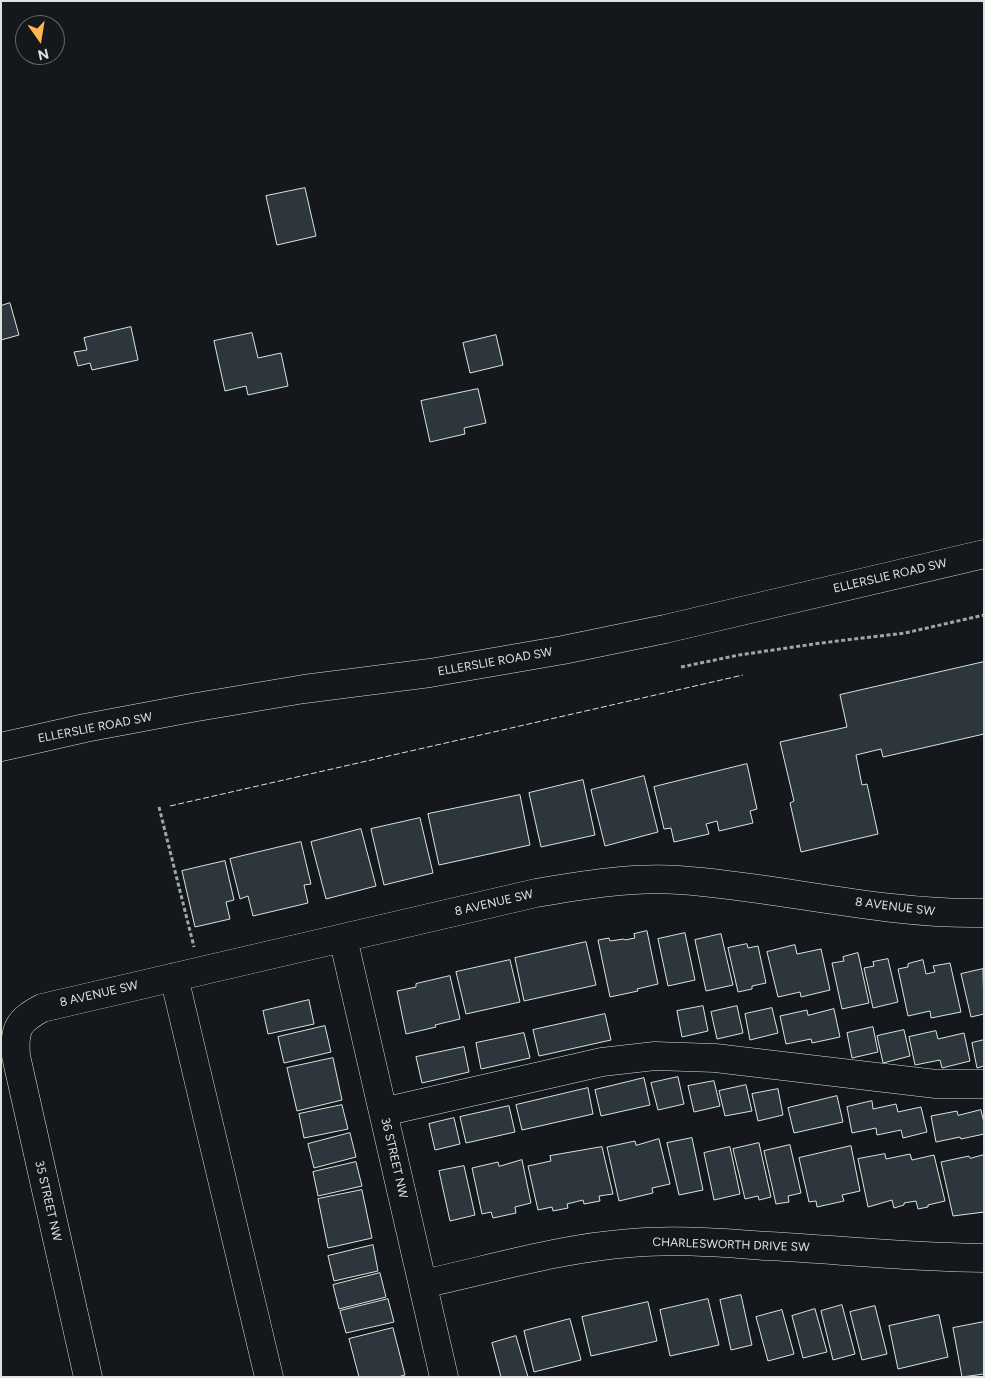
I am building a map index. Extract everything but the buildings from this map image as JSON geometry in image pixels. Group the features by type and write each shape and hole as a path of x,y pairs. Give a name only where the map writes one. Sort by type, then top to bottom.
{"street":[{"name":"ELLERSLIE ROAD SW","path":"1,747 86,728 216,704 304,689 430,673 582,646 665,629 984,554"},
{"name":"8 AVENUE SW","path":"18,1025 26,1017 42,1008 536,893 579,885 624,881 677,880 944,913 984,913"},
{"name":"36 STREET NW","path":"343,938 444,1377"},
{"path":"187,974 269,1377"},
{"name":"35 STREET NW","path":"18,1025 15,1040 16,1056 88,1377"},
{"path":"383,1112 602,1062 655,1056 715,1058 936,1084 984,1084"},
{"name":"CHARLESWORTH DRIVE SW","path":"423,1284 580,1249 632,1242 712,1242 984,1258"}],"path":[{"path":"681,667 757,652 905,633 984,615"},
{"path":"159,807 187,974"}],"fence":[{"path":"170,806 743,675"}]}
